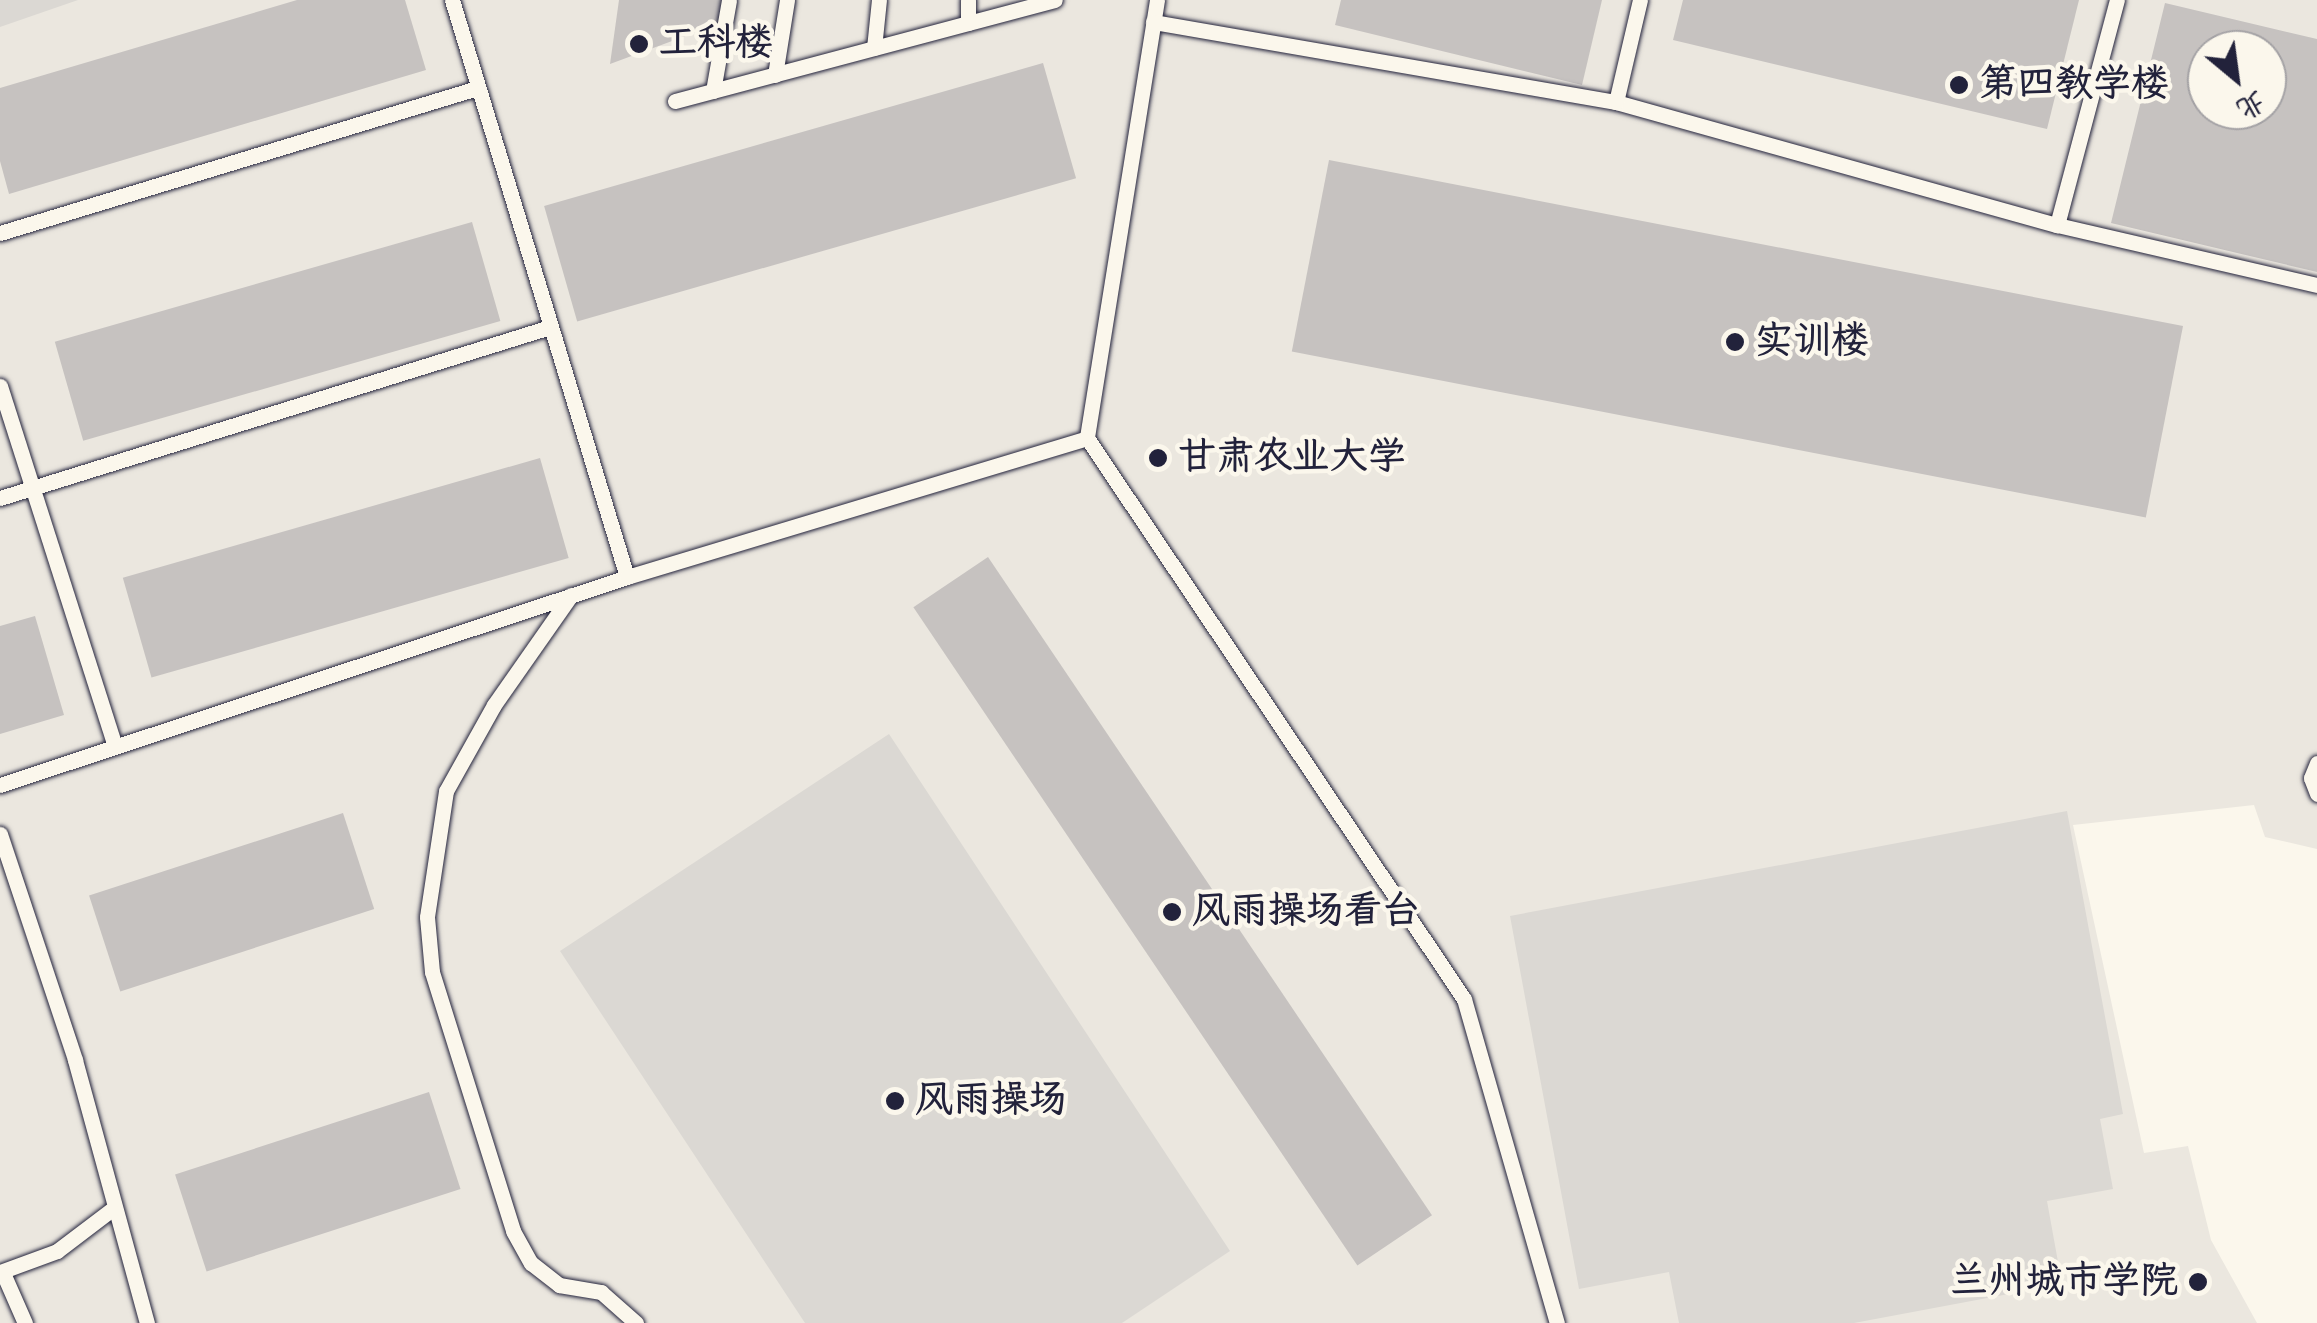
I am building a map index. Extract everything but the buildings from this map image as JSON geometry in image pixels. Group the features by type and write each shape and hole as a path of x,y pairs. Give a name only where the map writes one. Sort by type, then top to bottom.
{"lane":[{"path":"452,0 627,577"},
{"path":"713,91 729,0"},
{"path":"775,75 787,0"},
{"path":"874,48 880,0"},
{"path":"968,0 968,23"},
{"path":"675,102 1055,0"},
{"path":"1157,0 1086,438 1464,999 1557,1323"},
{"path":"1616,102 1640,0"},
{"path":"2057,225 2117,0"},
{"path":"1153,22 1616,102 2057,225 2317,285"},
{"path":"0,233 478,88"},
{"path":"0,498 550,327"},
{"path":"0,386 114,744"},
{"path":"0,785 570,595 1086,438"},
{"path":"570,595 494,705 446,791 434,844 430,954 513,1232 531,1263 558,1286 601,1292 636,1323"},
{"path":"2317,763 2311,778 2317,794"},
{"path":"0,834 74,1060 111,1210 147,1323"},
{"path":"25,1323 2,1272 56,1251 111,1210"}],"shaded area":[{"name":"甘肃农业大学","path":"0,0 2317,0 2317,849 2265,837 2254,805 2073,825 2144,1153 2188,1146 2211,1240 2257,1323 0,1323"},
{"path":"0,0 78,0 0,27"},
{"name":"风雨操场","path":"889,734 1230,1251 1122,1323 805,1323 560,951"},
{"path":"2067,811 2123,1114 2100,1119 2113,1189 2047,1201 2062,1284 1854,1323 1679,1323 1669,1272 1579,1289 1510,916"}],"place":[{"name":"工科楼","path":"639,44"},
{"name":"第四教学楼","path":"1959,85"},
{"name":"实训楼","path":"1735,342"},
{"name":"甘肃农业大学","path":"1158,458"},
{"name":"风雨操场看台","path":"1172,912"},
{"name":"风雨操场","path":"895,1101"},
{"name":"兰州城市学院","path":"2198,1282"}]}
